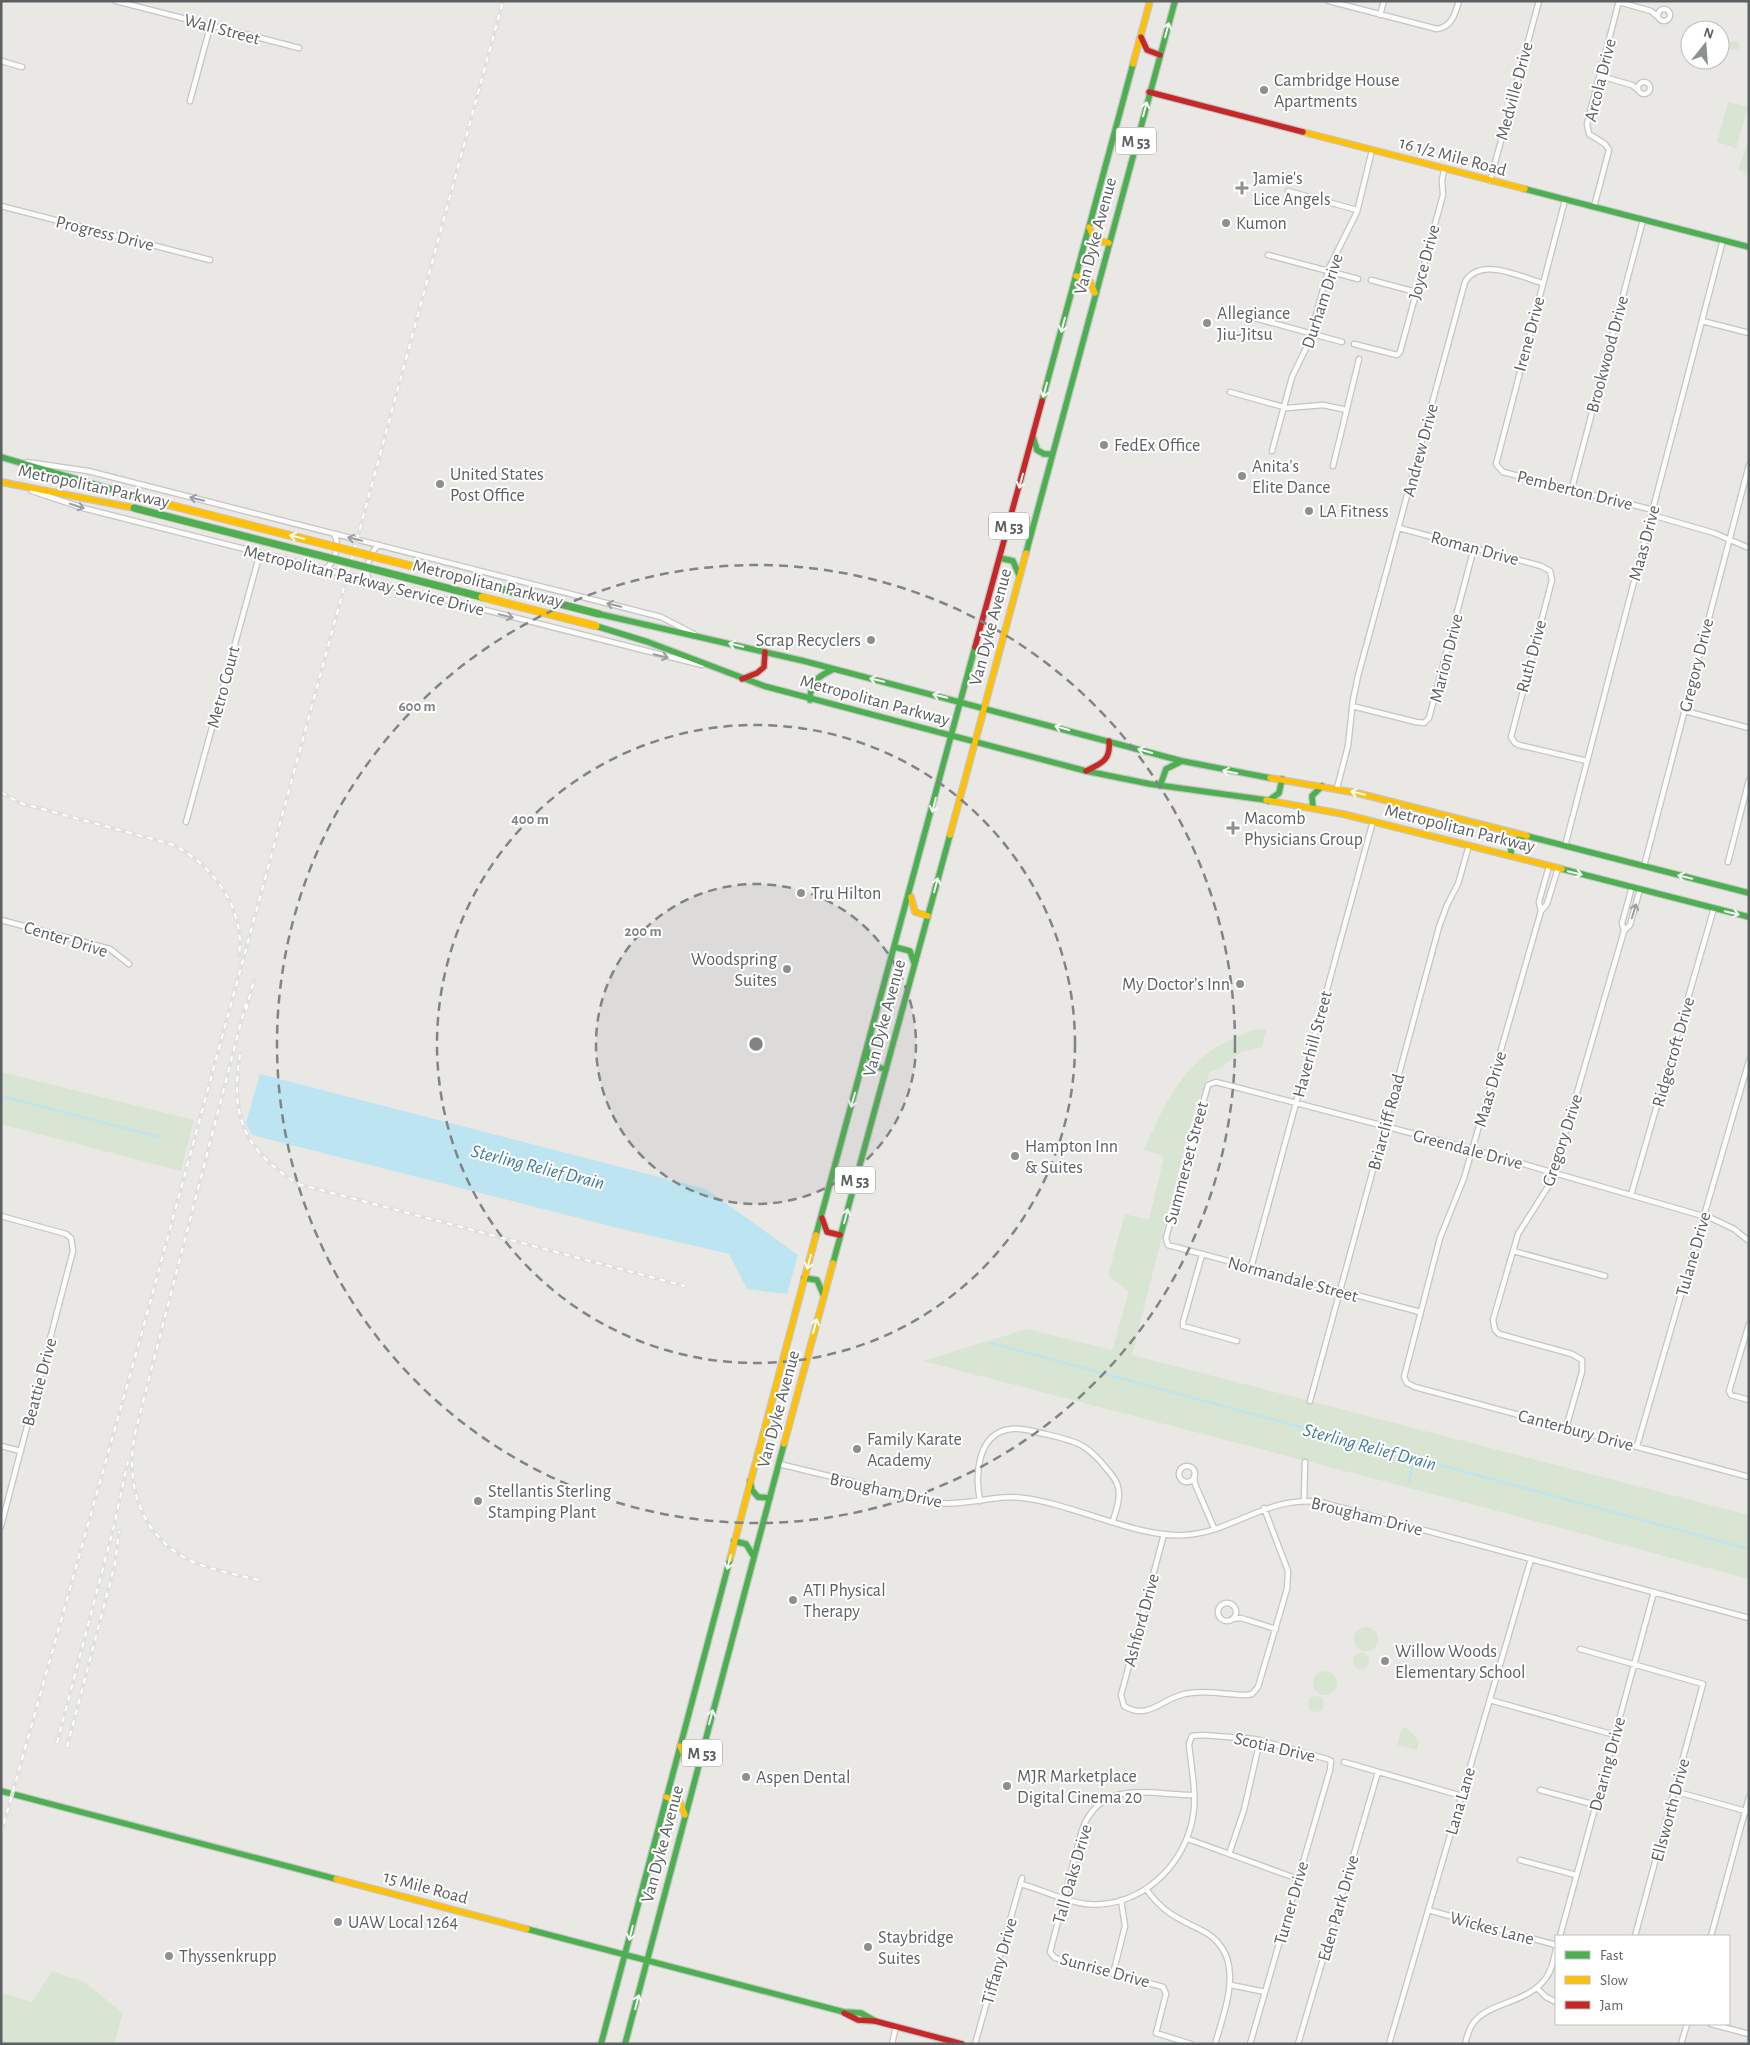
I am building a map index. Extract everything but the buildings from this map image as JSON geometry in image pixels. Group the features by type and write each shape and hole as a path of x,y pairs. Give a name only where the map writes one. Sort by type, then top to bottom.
{"main road":[{"name":"Van Dyke Avenue","path":"601,2044 804,1278 962,702 1150,1"},
{"name":"Van Dyke Avenue","path":"625,2044 823,1297 928,916 1174,1"},
{"path":"1141,37 1147,50 1160,55"},
{"name":"16 1/2 Mile Road","path":"1149,92 1749,247"},
{"path":"1089,227 1095,240 1109,243"},
{"path":"1076,276 1089,280 1095,293"},
{"path":"1033,434 1037,450 1044,454 1052,454"},
{"name":"Metropolitan Parkway","path":"1,457 138,497 599,614 834,669 984,707 1182,761 1232,772 1337,788 1749,893"},
{"name":"Metropolitan Parkway","path":"1,482 134,508 596,626 648,642 742,679 810,700 1086,772 1160,786 1313,808 1373,821 1749,917"},
{"path":"1000,558 1013,561 1020,576"},
{"path":"742,679 762,670 766,662 765,652"},
{"path":"810,700 810,687 815,678 834,669"},
{"path":"1086,772 1106,761 1110,752 1108,741"},
{"path":"1160,786 1161,776 1166,768 1182,761"},
{"path":"1268,801 1279,793 1282,779"},
{"path":"1313,808 1312,796 1322,786"},
{"path":"1511,856 1511,843 1524,836"},
{"path":"910,892 915,912 920,916 928,916"},
{"path":"895,947 910,951 914,966"},
{"path":"868,1048 871,1064 886,1070"},
{"path":"822,1215 823,1224 827,1232 840,1235"},
{"path":"804,1278 817,1280 823,1297"},
{"path":"750,1481 752,1490 758,1497 770,1498"},
{"path":"734,1541 746,1544 754,1558"},
{"path":"680,1746 685,1758 692,1762 700,1762"},
{"name":"15 Mile Road","path":"1,1791 844,2012 867,2014 875,2021 962,2044"},
{"path":"666,1797 681,1802 685,1815"}],"street":[{"name":"Wall Street","path":"116,1 210,27 299,48"},
{"path":"1329,1 1434,29 1445,28 1451,21 1459,1"},
{"path":"1380,14 1384,1"},
{"name":"Medville Drive","path":"1490,181 1539,1"},
{"path":"1619,2 1651,11 1667,10 1670,15 1665,21 1651,11"},
{"name":"Arcola Drive","path":"1594,208 1609,150 1606,144 1591,136 1587,128 1619,2"},
{"path":"1658,17 1660,10"},
{"path":"190,101 210,27"},
{"path":"1,61 22,67"},
{"path":"1600,76 1632,85 1643,94 1650,90 1648,83 1632,85"},
{"path":"1638,90 1640,83"},
{"name":"Durham Drive","path":"1272,451 1292,377 1305,354 1328,271 1358,210 1372,150"},
{"name":"Joyce Drive","path":"1354,344 1399,354 1442,195 1444,169"},
{"path":"1288,191 1358,210"},
{"name":"Irene Drive","path":"1498,468 1496,458 1565,200"},
{"name":"Progress Drive","path":"1,206 210,260"},
{"name":"Brookwood Drive","path":"1572,488 1643,220"},
{"name":"Maas Drive","path":"1565,846 1723,240"},
{"path":"1268,255 1358,279"},
{"name":"Andrew Drive","path":"1337,788 1349,741 1352,706 1398,528 1467,278 1479,270 1487,269 1542,283"},
{"path":"1371,280 1416,292"},
{"path":"1252,318 1342,342"},
{"path":"1702,321 1749,333"},
{"path":"1333,466 1359,359"},
{"path":"1230,392 1284,407 1299,408 1323,405 1347,410"},
{"name":"Metropolitan Parkway Service Drive","path":"14,461 78,469 661,617 697,636"},
{"name":"Gregory Drive","path":"1644,866 1749,465"},
{"name":"Pemberton Drive","path":"1498,468 1503,472 1572,488 1652,513 1729,539 1749,548"},
{"name":"Metropolitan Parkway Service Drive","path":"14,485 83,508 644,652 716,668"},
{"name":"Roman Drive","path":"1398,528 1550,571"},
{"path":"324,569 332,564 337,538 334,534"},
{"path":"369,581 366,572 372,552 379,545"},
{"name":"Marion Drive","path":"1352,706 1416,722 1424,723 1429,718 1474,548"},
{"name":"Metro Court","path":"186,822 260,553"},
{"name":"Ruth Drive","path":"1550,571 1552,580 1512,728 1512,741 1519,745 1587,761"},
{"path":"1685,711 1749,728"},
{"path":"1728,862 1749,780"},
{"name":"Haverhill Street","path":"1251,1268 1373,821"},
{"name":"Briarcliff Road","path":"1310,1401 1439,927 1447,905 1458,884 1469,845"},
{"name":"Maas Drive","path":"1541,911 1539,902 1549,866"},
{"name":"Maas Drive","path":"1405,1380 1404,1372 1444,1225 1462,1184 1541,911 1547,904 1558,868"},
{"name":"Gregory Drive","path":"1566,1428 1582,1372 1582,1360 1572,1354 1503,1335 1497,1332 1494,1327 1494,1320 1521,1226 1544,1197 1554,1173 1624,931 1622,922 1632,887"},
{"name":"Gregory Drive","path":"1624,931 1630,925 1640,889"},
{"name":"Ridgecroft Drive","path":"1631,1195 1714,908"},
{"name":"Center Drive","path":"1,920 110,949 129,964"},
{"name":"Tulane Drive","path":"1637,1446 1749,1061"},
{"name":"Greendale Drive","path":"1210,1083 1216,1082 1472,1149 1704,1216 1730,1226 1749,1241"},
{"name":"Summerset Street","path":"1166,1244 1166,1238 1207,1088 1210,1083"},
{"name":"Beattie Drive","path":"1,1216 62,1233 71,1238 73,1246 72,1257 1,1526"},
{"name":"Normandale Street","path":"1166,1244 1420,1312"},
{"path":"1513,1251 1605,1276"},
{"path":"1202,1255 1183,1322 1184,1326 1238,1341"},
{"path":"1749,1324 1730,1393 1749,1400"},
{"name":"Canterbury Drive","path":"1405,1380 1415,1387 1749,1476"},
{"path":"980,1501 978,1472 983,1449 991,1438 1000,1432 1011,1429 1024,1430 1076,1441 1094,1454 1118,1486 1118,1501 1113,1521"},
{"path":"1,1446 20,1451"},
{"path":"1304,1500 1305,1462"},
{"name":"Brougham Drive","path":"779,1464 928,1501 959,1504 997,1498 1021,1497 1164,1534 1189,1535 1214,1528 1264,1508 1304,1500 1327,1504 1749,1618"},
{"path":"1195,1484 1180,1478 1181,1469 1190,1467 1195,1484 1214,1528"},
{"path":"1187,1482 1194,1476"},
{"path":"1241,1618 1231,1603 1226,1602 1221,1606 1219,1616 1226,1621 1241,1618 1276,1629 1289,1576 1264,1508"},
{"name":"Ashford Drive","path":"1164,1534 1122,1689 1121,1700 1124,1706 1130,1710 1145,1711 1187,1694 1252,1694 1258,1687 1276,1629"},
{"name":"Lana Lane","path":"1389,2044 1531,1559"},
{"name":"Dearing Drive","path":"1560,1935 1654,1592"},
{"path":"1232,1619 1236,1613"},
{"path":"1580,1649 1634,1664"},
{"name":"Ellsworth Drive","path":"1634,1664 1703,1684 1635,1935"},
{"path":"1490,1700 1615,1735"},
{"name":"Scotia Drive","path":"1194,1795 1190,1738 1202,1734 1260,1740 1330,1761"},
{"path":"1229,1854 1244,1810 1260,1740"},
{"name":"Turner Drive","path":"1250,2044 1283,1930 1288,1921 1298,1879 1330,1770 1330,1761"},
{"path":"1344,1762 1462,1796"},
{"name":"Eden Park Drive","path":"1298,2044 1378,1772"},
{"path":"1540,1790 1596,1805"},
{"path":"1674,1792 1747,1811"},
{"name":"Tall Oaks Drive","path":"1051,1955 1082,1830 1087,1818 1097,1805 1106,1798 1125,1793 1194,1795"},
{"path":"1020,1884 1044,1890 1064,1900 1090,1904 1121,1900 1146,1889 1168,1871 1188,1839 1194,1815 1194,1795"},
{"path":"1711,1935 1747,1811 1749,1797"},
{"path":"1188,1839 1298,1879"},
{"path":"1520,1860 1576,1875"},
{"name":"Tiffany Drive","path":"975,2044 1022,1878"},
{"path":"1146,1889 1157,1904 1170,1916 1206,1932 1216,1940 1229,1962 1231,1985 1215,2044"},
{"path":"1114,1974 1125,1926 1121,1900"},
{"name":"Wickes Lane","path":"1428,1910 1555,1947"},
{"path":"1465,2044 1470,2028 1480,2017 1537,1988 1549,1973 1555,1951"},
{"name":"Sunrise Drive","path":"1051,1955 1055,1958 1165,1989 1166,1994 1156,2033 1191,2044"},
{"path":"1231,1985 1265,1992"},
{"path":"1537,1988 1546,1997 1555,2002"},
{"path":"1681,2044 1687,2025"},
{"path":"1715,2025 1749,2034"},
{"path":"892,2044 896,2026"}],"green space":[{"path":"1739,41 1739,49 1730,50 1730,42"},
{"path":"1728,102 1748,107 1736,148 1717,142"},
{"path":"1749,139 1749,174 1738,170"},
{"name":"Sterling Relief Drain","path":"1256,1029 1266,1030 1262,1047 1241,1052 1222,1067 1210,1072 1193,1114 1132,1355 1749,1515 1749,1579 1490,1509 923,1361 1027,1329 1112,1350 1129,1292 1108,1275 1125,1214 1149,1220 1164,1156 1144,1150 1165,1105 1194,1065 1220,1045"},
{"path":"1,1072 194,1120 181,1171 1,1124"},
{"path":"1366,1627 1375,1630 1378,1639 1375,1648 1366,1651 1357,1648 1354,1639 1357,1630"},
{"path":"1361,1653 1369,1661 1361,1669 1353,1661"},
{"path":"1320,1671 1330,1671 1337,1678 1337,1688 1330,1695 1320,1695 1313,1688 1313,1678"},
{"path":"1316,1696 1324,1704 1316,1712 1308,1704"},
{"path":"1402,1727 1407,1728 1419,1741 1417,1750 1397,1745"},
{"path":"52,1971 84,1982 123,2013 114,2044 1,2044 1,1988 2,1993 32,2002"}],"water":[{"path":"260,1074 706,1189 798,1255 787,1294 747,1289 729,1254 610,1226 252,1135 246,1123"}],"waterway":[{"name":"Sterling Relief Drain","path":"1,1096 159,1137"},
{"name":"Sterling Relief Drain","path":"991,1343 1749,1549"},
{"path":"1409,1482 1414,1458"}],"railway":[{"path":"1,1834 141,1336 503,1"},
{"path":"1,792 20,803 171,844 186,852 212,875 231,905 237,921 240,938 239,956"},
{"path":"246,1010 254,980"},
{"path":"246,1003 136,1429 132,1470 140,1508 149,1525 177,1553 196,1563 219,1571 259,1580"},
{"path":"240,1054 237,1096 245,1130 253,1145 265,1158 298,1184 685,1286"},
{"path":"57,1743 114,1526 128,1461"},
{"path":"67,1747 115,1564 119,1531"}],"traffic: fast":[{"path":"1026,553 1175,1"},
{"path":"1042,401 1133,64"},
{"path":"1525,189 1749,247"},
{"path":"1033,437 1037,450 1044,454 1052,454"},
{"path":"1,457 138,497"},
{"path":"134,508 482,597"},
{"path":"1000,558 1013,561 1019,575"},
{"path":"455,577 599,614"},
{"path":"599,614 804,661 1182,761 1270,778"},
{"path":"596,626 648,642 764,686 1086,771 1150,784 1266,800"},
{"path":"816,1235 975,647"},
{"path":"810,700 811,689 816,680 834,669"},
{"path":"1160,786 1166,769 1182,761"},
{"path":"1268,801 1279,793 1282,779"},
{"path":"1313,808 1312,796 1322,786"},
{"path":"833,1263 950,835"},
{"path":"1511,856 1511,843 1524,836"},
{"path":"1527,836 1749,893"},
{"path":"1562,869 1749,917"},
{"path":"895,947 910,951 914,963"},
{"path":"868,1051 871,1064 886,1070"},
{"path":"804,1278 817,1280 823,1294"},
{"path":"625,2044 784,1444"},
{"path":"750,1481 752,1490 758,1497 770,1498"},
{"path":"734,1541 746,1544 754,1557"},
{"path":"601,2044 730,1559"},
{"path":"1,1791 336,1879"},
{"path":"527,1929 844,2012 861,2013 875,2021"}],"traffic: slow":[{"path":"1133,64 1150,1"},
{"path":"1303,132 1525,189"},
{"path":"1089,227 1095,240 1109,243"},
{"path":"1076,276 1089,280 1095,293"},
{"path":"1,482 134,508"},
{"path":"138,497 455,577"},
{"path":"950,835 1026,553"},
{"path":"482,597 596,626"},
{"path":"1270,778 1357,793 1527,836"},
{"path":"1266,800 1343,814 1562,869"},
{"path":"911,897 915,912 928,916"},
{"path":"730,1559 816,1235"},
{"path":"784,1444 833,1263"},
{"path":"680,1746 686,1758 700,1762"},
{"path":"666,1797 680,1802 685,1815"},
{"path":"336,1879 527,1929"}],"traffic: jam":[{"path":"1141,37 1147,50 1160,55"},
{"path":"1149,92 1303,132"},
{"path":"975,647 1042,401"},
{"path":"742,679 757,673 764,667 765,652"},
{"path":"1086,771 1097,766 1107,757 1109,741"},
{"path":"822,1218 827,1232 840,1235"},
{"path":"844,2013 858,2020 875,2021 962,2044"}],"place":[{"name":"Cambridge House Apartments","path":"1264,90"},
{"name":"Jamie's Lice Angels","path":"1242,188"},
{"name":"Kumon","path":"1226,223"},
{"name":"Allegiance Jiu-Jitsu","path":"1207,323"},
{"name":"FedEx Office","path":"1104,445"},
{"name":"Anita's Elite Dance","path":"1242,476"},
{"name":"United States Post Office","path":"440,484"},
{"name":"LA Fitness","path":"1309,511"},
{"name":"Scrap Recyclers","path":"871,640"},
{"name":"Macomb Physicians Group","path":"1233,828"},
{"name":"Tru Hilton","path":"801,893"},
{"name":"Woodspring Suites","path":"787,969"},
{"name":"My Doctor’s Inn","path":"1240,984"},
{"name":"Hampton Inn & Suites","path":"1015,1156"},
{"name":"Family Karate Academy","path":"857,1449"},
{"name":"Stellantis Sterling Stamping Plant","path":"478,1501"},
{"name":"ATI Physical Therapy","path":"793,1600"},
{"name":"Willow Woods Elementary School","path":"1385,1661"},
{"name":"Aspen Dental","path":"746,1777"},
{"name":"MJR Marketplace Digital Cinema 20","path":"1007,1786"},
{"name":"UAW Local 1264","path":"338,1922"},
{"name":"Staybridge Suites","path":"868,1947"},
{"name":"Thyssenkrupp","path":"169,1956"}]}
